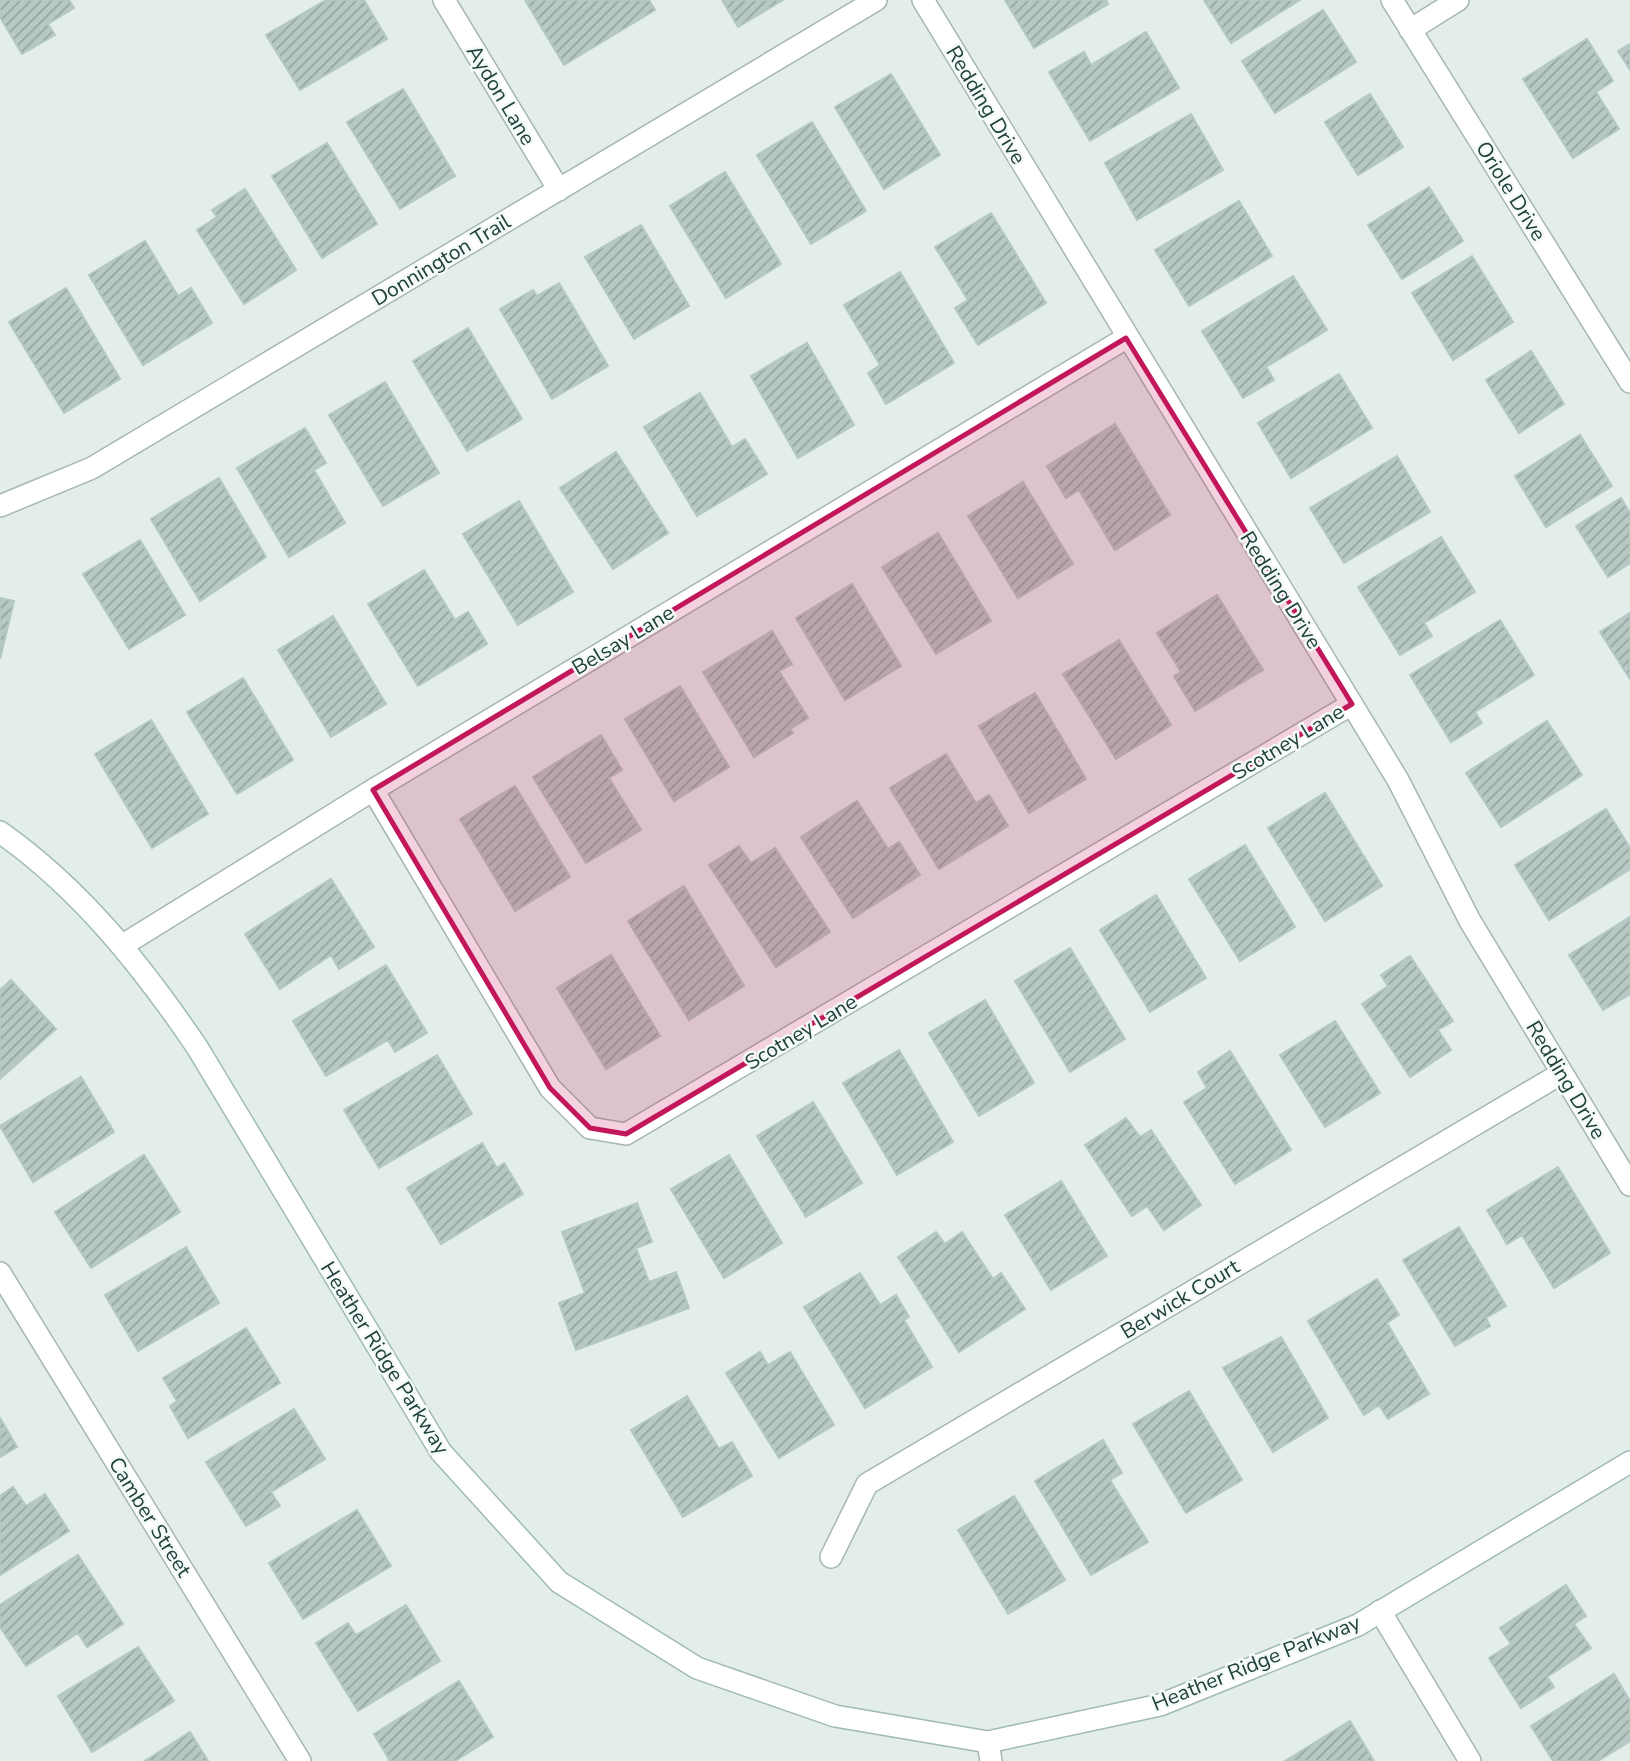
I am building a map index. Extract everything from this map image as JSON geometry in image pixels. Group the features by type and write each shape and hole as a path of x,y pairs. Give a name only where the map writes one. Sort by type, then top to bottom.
{"street":[{"name":"Aydon Lane","path":"444,0 559,190"},
{"name":"Donnington Trail","path":"0,506 92,468 876,0"},
{"name":"Redding Drive","path":"923,0 1126,338 1352,704 1423,824 1471,921 1630,1185"},
{"name":"Oriole Drive","path":"1392,0 1630,382"},
{"path":"1410,30 1458,0"},
{"name":"Belsay Lane","path":"122,945 373,790 1126,338"},
{"name":"Scotney Lane","path":"373,790 550,1088 590,1128 626,1134 1352,704"},
{"name":"Heather Ridge Parkway","path":"0,832 69,887 158,989 197,1047 441,1452 559,1582 697,1668 835,1717 990,1751 1160,1705 1357,1625 1630,1462"},
{"name":"Berwick Court","path":"831,1557 867,1484 1562,1073"},
{"name":"Camber Street","path":"0,1273 300,1761"},
{"path":"1380,1611 1470,1761"}],"highlighted area":[{"path":"1126,338 1352,704 626,1134 590,1128 550,1088 373,790"}],"building":[{"path":"0,0 69,0 74,8 48,24 55,35 22,54 0,17"},
{"path":"326,0 364,0 387,39 300,90 266,35"},
{"path":"525,0 649,0 655,10 564,65"},
{"path":"722,0 783,0 738,27"},
{"path":"1005,0 1106,0 1108,4 1034,48"},
{"path":"1204,0 1300,0 1231,43"},
{"path":"1323,10 1356,62 1275,113 1242,61"},
{"path":"1146,32 1179,88 1090,141 1049,72 1084,52 1091,65"},
{"path":"1587,39 1613,81 1596,92 1619,129 1573,158 1523,79"},
{"path":"1630,44 1630,70 1618,51"},
{"path":"891,74 940,155 884,189 835,107"},
{"path":"403,89 455,176 400,209 347,122"},
{"path":"1370,94 1403,147 1358,175 1325,122"},
{"path":"1191,114 1223,170 1137,220 1105,163"},
{"path":"812,122 866,211 811,244 757,155"},
{"path":"327,143 377,224 322,258 272,176"},
{"path":"725,172 781,264 726,298 670,206"},
{"path":"1429,187 1463,241 1402,279 1368,225"},
{"path":"245,189 296,270 244,304 197,230 217,217 212,210"},
{"path":"1239,201 1272,256 1189,306 1155,250"},
{"path":"991,213 1046,303 978,345 955,308 968,300 935,247"},
{"path":"641,225 689,306 634,339 585,257"},
{"path":"145,241 178,296 191,288 212,323 143,365 89,275"},
{"path":"1472,256 1513,322 1453,360 1412,293"},
{"path":"900,272 954,363 886,404 868,373 880,365 844,305"},
{"path":"1293,276 1327,330 1266,367 1274,380 1243,398 1202,331"},
{"path":"559,283 608,366 552,399 500,309 533,290 537,296"},
{"path":"66,288 120,379 64,413 9,322"},
{"path":"468,328 522,419 467,451 413,361"},
{"path":"807,343 854,425 798,458 751,376"},
{"path":"1531,351 1564,404 1519,433 1486,380"},
{"path":"1339,374 1372,428 1291,478 1258,423"},
{"path":"385,382 439,473 383,506 329,415"},
{"path":"700,393 732,447 745,439 767,474 697,516 644,427"},
{"path":"1115,424 1170,515 1115,550 1079,490 1066,498 1047,466"},
{"path":"305,428 326,463 314,470 345,523 289,557 237,468"},
{"path":"1580,435 1612,486 1546,527 1515,476"},
{"path":"616,452 668,533 613,569 560,488"},
{"path":"1397,456 1430,512 1344,563 1310,508"},
{"path":"219,478 266,557 200,601 151,519"},
{"path":"1023,482 1073,564 1018,598 968,516"},
{"path":"1621,498 1630,513 1630,563 1608,577 1576,526"},
{"path":"519,501 573,592 518,625 463,534"},
{"path":"938,533 991,621 936,654 882,567"},
{"path":"1441,537 1475,592 1424,623 1432,636 1400,655 1358,587"},
{"path":"140,540 185,615 129,649 83,574"},
{"path":"424,570 455,620 468,612 487,644 418,686 368,604"},
{"path":"852,584 901,666 845,700 796,618"},
{"path":"1217,595 1263,670 1195,711 1174,676 1181,672 1157,633"},
{"path":"0,598 14,601 0,659"},
{"path":"1630,613 1630,679 1600,632"},
{"path":"333,616 386,704 331,737 278,650"},
{"path":"1500,620 1534,675 1475,712 1482,723 1451,742 1410,675"},
{"path":"772,631 792,664 779,671 808,718 790,729 793,733 754,757 703,672"},
{"path":"1119,640 1171,725 1116,759 1063,674"},
{"path":"243,678 293,760 237,794 187,712"},
{"path":"680,686 729,767 674,801 625,719"},
{"path":"1035,693 1086,779 1029,813 979,726"},
{"path":"151,720 208,814 152,848 95,754"},
{"path":"1547,721 1582,775 1501,827 1466,773"},
{"path":"601,735 622,770 609,778 641,830 586,863 533,777"},
{"path":"946,754 976,803 989,795 1008,826 939,869 890,788"},
{"path":"515,786 570,877 515,911 460,819"},
{"path":"1325,793 1382,886 1325,921 1268,828"},
{"path":"857,801 888,849 899,842 920,875 853,918 801,837"},
{"path":"1606,809 1630,848 1630,869 1549,920 1515,865"},
{"path":"1245,845 1295,927 1240,961 1189,879"},
{"path":"739,846 751,863 775,848 830,932 776,967 709,865"},
{"path":"331,879 374,947 339,969 331,955 280,989 245,934"},
{"path":"684,886 744,986 689,1020 628,921"},
{"path":"1156,895 1206,978 1150,1012 1100,930"},
{"path":"1630,917 1630,994 1603,1010 1569,955"},
{"path":"1070,948 1125,1039 1070,1072 1015,981"},
{"path":"611,955 660,1036 606,1069 557,988"},
{"path":"1410,956 1453,1021 1438,1030 1451,1050 1410,1077 1362,1004 1388,986 1381,975"},
{"path":"386,965 427,1033 395,1052 388,1040 326,1076 293,1021"},
{"path":"11,980 56,1029 0,1079 0,990"},
{"path":"985,1000 1034,1083 979,1116 929,1033"},
{"path":"1335,1021 1380,1093 1325,1127 1280,1055"},
{"path":"899,1050 953,1142 897,1175 843,1083"},
{"path":"1230,1051 1291,1150 1235,1184 1184,1102 1207,1088 1198,1072"},
{"path":"437,1055 472,1114 379,1168 344,1110"},
{"path":"81,1077 114,1132 33,1182 0,1126"},
{"path":"813,1102 862,1183 806,1217 757,1136"},
{"path":"1126,1118 1140,1137 1151,1130 1201,1205 1164,1230 1147,1206 1132,1216 1085,1145"},
{"path":"482,1143 497,1168 504,1163 523,1194 441,1244 407,1188"},
{"path":"144,1155 180,1212 91,1268 55,1212"},
{"path":"729,1155 782,1243 724,1278 671,1189"},
{"path":"1558,1167 1610,1253 1554,1288 1522,1235 1507,1244 1487,1210"},
{"path":"1061,1181 1107,1256 1051,1290 1005,1215"},
{"path":"637,1203 652,1242 636,1248 649,1282 676,1272 689,1308 576,1350 559,1303 585,1293 562,1232"},
{"path":"1459,1227 1506,1306 1486,1318 1490,1326 1455,1346 1403,1260"},
{"path":"936,1232 945,1244 962,1232 993,1279 1001,1273 1025,1309 959,1352 898,1257"},
{"path":"186,1247 219,1303 138,1351 105,1295"},
{"path":"860,1273 880,1305 896,1295 909,1317 904,1320 932,1367 865,1408 804,1307"},
{"path":"1377,1279 1399,1315 1387,1323 1429,1394 1388,1419 1379,1405 1364,1415 1308,1321"},
{"path":"246,1328 280,1383 188,1438 170,1406 177,1401 163,1378"},
{"path":"1281,1337 1328,1418 1273,1452 1223,1368"},
{"path":"760,1352 768,1365 790,1352 834,1425 779,1458 726,1373"},
{"path":"1189,1391 1242,1480 1186,1513 1133,1424"},
{"path":"687,1396 719,1449 732,1442 752,1476 683,1517 631,1430"},
{"path":"294,1409 325,1459 271,1492 280,1506 246,1526 206,1462"},
{"path":"0,1418 17,1447 0,1457"},
{"path":"1103,1440 1122,1473 1110,1480 1148,1542 1091,1575 1035,1481"},
{"path":"13,1487 26,1506 45,1494 69,1531 0,1575 0,1496"},
{"path":"1014,1496 1065,1580 1008,1614 958,1530"},
{"path":"357,1510 391,1566 303,1619 269,1563"},
{"path":"78,1555 123,1624 87,1647 78,1633 26,1666 0,1627 0,1605"},
{"path":"1566,1585 1586,1616 1574,1624 1591,1648 1547,1677 1554,1687 1521,1708 1489,1658 1511,1644 1500,1628"},
{"path":"406,1605 440,1661 358,1711 316,1643 348,1623 356,1635"},
{"path":"138,1647 174,1701 92,1752 58,1696"},
{"path":"1614,1674 1630,1701 1630,1741 1598,1761 1553,1761 1531,1726"},
{"path":"459,1681 493,1737 455,1761 390,1761 374,1734"},
{"path":"1350,1721 1374,1761 1285,1761"},
{"path":"190,1732 208,1761 145,1761"}]}
